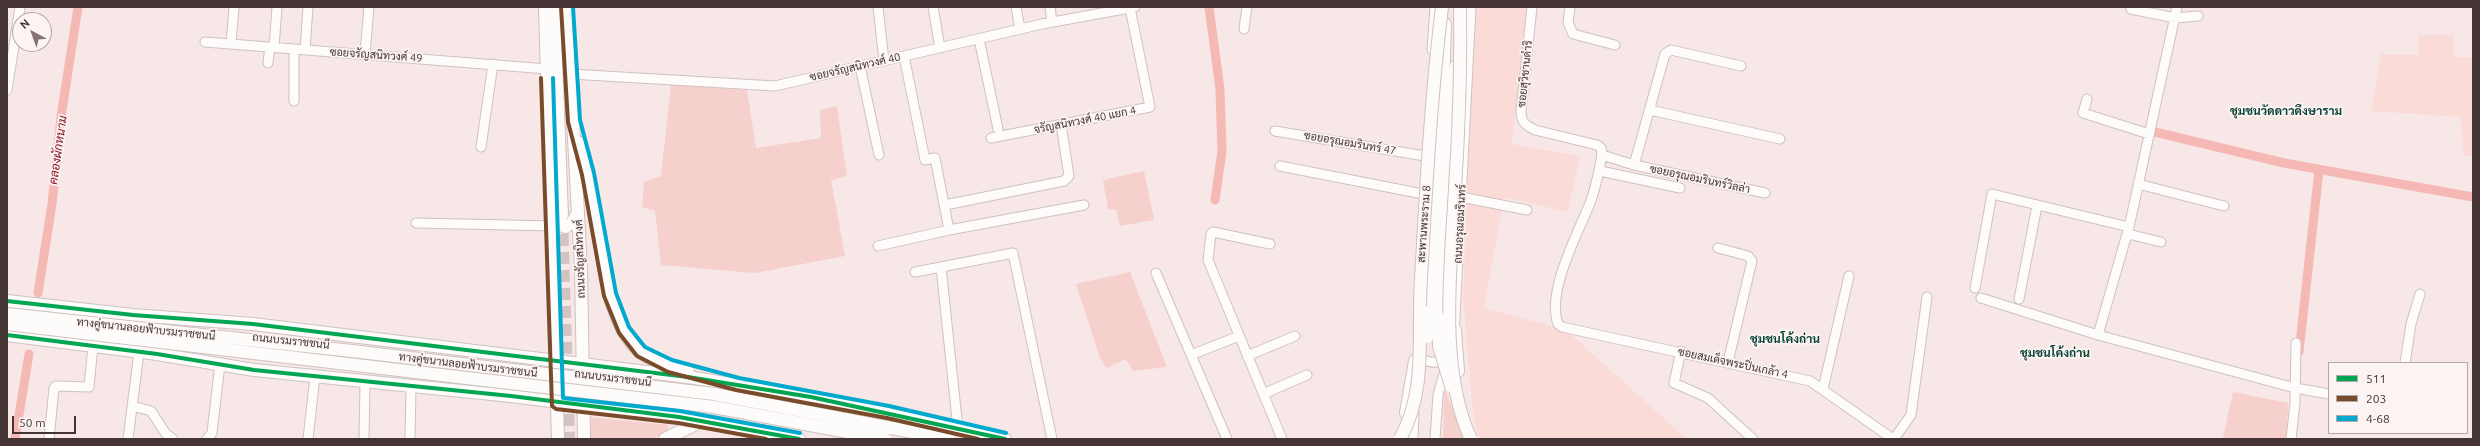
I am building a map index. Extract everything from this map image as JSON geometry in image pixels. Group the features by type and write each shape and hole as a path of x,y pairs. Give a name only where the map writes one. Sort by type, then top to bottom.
{"main road":[{"name":"ถนนจรัญสนิทวงศ์","path":"545,7 547,69 557,214"},
{"name":"ถนนจรัญสนิทวงศ์","path":"554,7 557,214 553,226 558,439"},
{"name":"ถนนจรัญสนิทวงศ์","path":"567,7 578,212 584,439"},
{"path":"1443,7 1448,87 1438,317 1439,346 1457,403 1471,439"},
{"name":"สะพานพระราม 8","path":"1400,439 1412,414 1420,374 1421,277 1432,89 1443,7"},
{"path":"1420,374 1426,347 1448,87 1462,7"},
{"path":"1457,403 1449,314 1461,86 1462,7"},
{"path":"574,121 588,174 610,295 624,330 641,352 670,366 738,384 888,412 1005,439"},
{"path":"557,214 557,223 565,227 572,222 578,212"},
{"name":"ถนนบรมราชชนนี","path":"7,301 155,317 252,324 583,363 738,384"},
{"name":"ทางคู่ขนานลอยฟ้าบรมราชชนนี","path":"7,314 352,351 714,394 949,439"},
{"name":"ถนนบรมราชชนนี","path":"155,317 251,337 352,346 715,390 909,426 975,433"},
{"name":"ทางคู่ขนานลอยฟ้าบรมราชชนนี","path":"7,324 714,406 885,439"},
{"path":"1455,330 1461,392 1468,422 1477,439"},
{"name":"ถนนบรมราชชนนี","path":"7,335 315,376 513,396 679,417 799,439"},
{"path":"457,391 467,386 475,377 476,366 470,354 460,349"},
{"path":"1396,439 1405,416 1416,351"},
{"name":"ถนนบรมราชชนนี","path":"157,354 233,353 712,412 862,439"},
{"path":"513,396 525,392 533,383 534,373 528,361 517,355"},
{"path":"679,417 670,409 667,399 668,390 675,382 688,377"},
{"path":"664,439 702,421"}],"street":[{"path":"7,90 20,7"},
{"path":"231,44 234,7"},
{"path":"268,63 272,47 277,7"},
{"path":"305,50 308,7"},
{"path":"365,54 369,7"},
{"path":"878,7 884,61"},
{"path":"933,7 940,48"},
{"path":"1016,7 1020,29"},
{"path":"1050,7 1052,22"},
{"path":"1244,29 1247,7"},
{"path":"1413,439 1423,194 1434,7"},
{"name":"ถนนอรุณอมรินทร์","path":"1435,439 1438,395 1455,330 1471,7"},
{"name":"ซอยสุวิชานดำริ","path":"1532,7 1521,111 1522,122 1526,126 1535,130 1597,145 1601,148 1602,155"},
{"path":"1570,7 1568,22 1573,34 1615,45"},
{"path":"2098,335 2128,230 2177,7"},
{"name":"ซอยจรัญสนิทวงศ์ 40","path":"570,74 774,86 1020,29 1130,8"},
{"name":"จรัญสนิทวงศ์ 40 แยก 4","path":"991,138 1150,107 1130,8"},
{"path":"2131,9 2175,18 2198,16"},
{"path":"978,39 998,129"},
{"name":"ซอยจรัญสนิทวงศ์ 49","path":"205,42 547,69"},
{"path":"294,49 294,101"},
{"name":"ซอยอรุณอมรินทร์วิลล่า","path":"1634,164 1665,54 1667,52 1671,50 1741,66"},
{"path":"904,56 925,160 935,158 949,230"},
{"path":"481,147 493,64"},
{"path":"860,66 879,155"},
{"path":"2087,99 2083,113 2149,134"},
{"path":"1650,110 1780,139"},
{"path":"945,205 1064,181 1068,176 1061,124"},
{"name":"ซอยอรุณอมรินทร์ 47","path":"1275,130 1425,156"},
{"path":"1602,155 1600,171 1680,188"},
{"name":"ซอยอรุณอมรินทร์วิลล่า","path":"1602,155 1634,164 1765,193"},
{"path":"1280,166 1423,194"},
{"name":"ซอยสมเด็จพระปิ่นเกล้า 4","path":"1600,171 1590,202 1565,260 1557,303 1558,324 1562,327 1681,351 1797,377 1823,389 1894,439"},
{"path":"2138,184 2224,206"},
{"path":"1975,288 1992,194 2128,230 2161,242"},
{"path":"1461,197 1527,210"},
{"path":"878,246 949,230 1084,205"},
{"path":"2019,298 2037,206"},
{"path":"416,223 553,226"},
{"path":"1270,244 1217,231 1211,234 1207,253 1208,264 1282,439"},
{"path":"1718,248 1748,256 1752,261 1728,362"},
{"path":"914,272 1013,252 1052,439"},
{"path":"941,267 958,429"},
{"path":"1156,273 1227,439"},
{"path":"1823,389 1849,276"},
{"path":"2405,362 2411,324 2420,294"},
{"path":"1894,439 1911,416 1927,297"},
{"path":"1981,298 2098,335 2295,388 2328,394"},
{"path":"1191,355 1239,336"},
{"path":"1247,356 1296,336"},
{"path":"2291,439 2295,388 2296,342"},
{"path":"49,439 54,388 56,386 89,387 93,346"},
{"path":"1416,351 1422,360 1431,362 1443,360 1450,353"},
{"path":"1681,351 1674,383 1708,398 1753,439"},
{"path":"128,439 139,352"},
{"path":"207,439 213,429 220,364"},
{"path":"1263,394 1307,375"},
{"path":"308,439 315,376"},
{"path":"364,439 365,382"},
{"path":"410,439 411,386"},
{"path":"132,406 151,411 166,434 173,439"}],"shaded area":[{"path":"1475,7 1529,7 1512,144 1580,156 1568,212 1504,197 1484,308 1566,330 1687,439 1481,439 1477,432 1473,413 1463,297"},
{"path":"2419,35 2453,35 2454,57 2472,58 2473,156 2464,156 2460,117 2371,111 2381,54 2418,55"},
{"path":"671,85 747,90 756,148 821,138 820,110 837,106 847,176 831,180 845,256 755,273 661,265 655,211 642,207 644,182 661,176"},
{"path":"1144,171 1154,220 1120,226 1116,210 1108,209 1103,180"},
{"path":"1130,272 1167,367 1133,371 1126,359 1106,368 1099,355 1076,284"},
{"path":"1444,387 1465,439 1443,439"},
{"path":"2233,392 2288,403 2287,439 2215,439 2223,438"},
{"path":"589,417 669,425 668,429 654,439 589,439"}],"waterway":[{"name":"คลองผักหนาม","path":"38,293 52,204 61,117 78,7"},
{"path":"1209,7 1220,89 1222,151 1215,200"},
{"path":"2155,132 2284,163 2473,197"},
{"path":"2299,352 2319,170"},
{"name":"คลองผักหนาม","path":"15,439 29,354"}],"tunnel":[{"path":"562,216 569,439"}],"transit line":[{"name":"203","path":"561,7 568,122 582,175 604,296 619,333 637,356 668,372 736,390 887,418 978,439"},
{"name":"4-68","path":"573,7 580,120 594,173 616,293 629,327 645,347 672,360 739,378 889,406 1006,433"},
{"name":"203","path":"541,78 552,406 556,409 678,423 766,439"},
{"name":"4-68","path":"553,78 563,398 680,411 800,433"},
{"name":"511","path":"7,301 133,315 253,324 688,377 811,397 1005,439"},
{"name":"511","path":"7,335 157,354 254,370 511,396 679,417 799,439"}],"district":[{"name":"ชุมชนวัดดาวดึงษาราม","path":"2286,111"},
{"name":"ชุมชนโค้งถ่าน","path":"1785,339"},
{"name":"ชุมชนโค้งถ่าน","path":"2055,353"}]}
